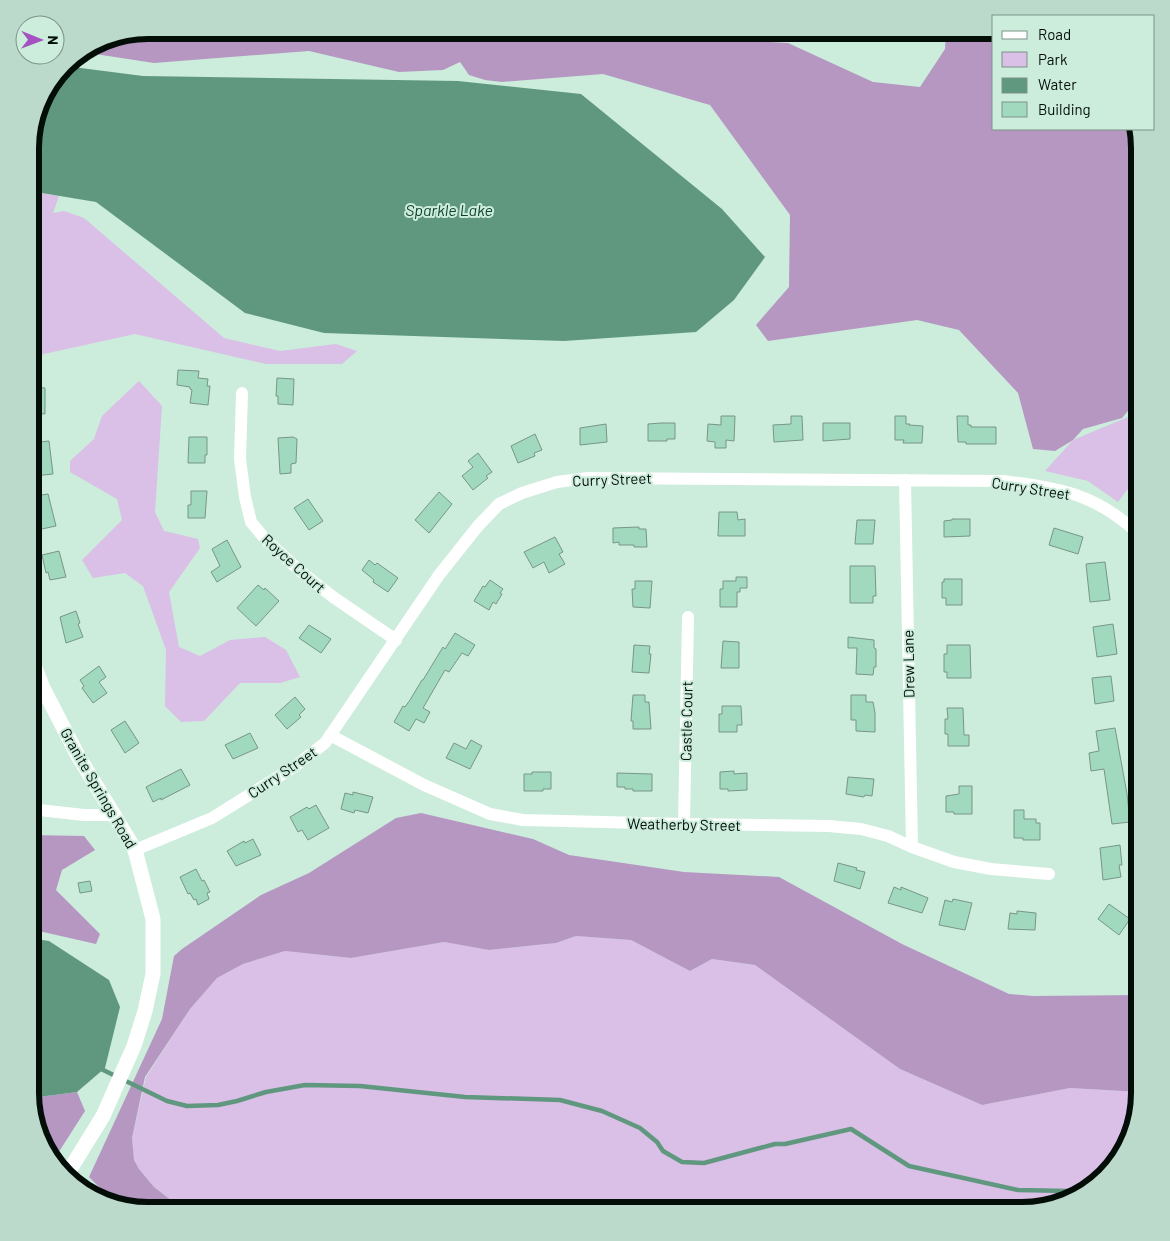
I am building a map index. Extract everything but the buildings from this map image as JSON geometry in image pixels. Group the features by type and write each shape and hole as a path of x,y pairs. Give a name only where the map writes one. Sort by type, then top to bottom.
{"street":[{"name":"Royce Court","path":"242,393 240,459 245,497 251,522 266,540 333,598 396,640"},
{"name":"Curry Street","path":"135,850 212,818 294,767 325,743 440,575 478,526 499,504 522,493 557,482 587,478 1004,481 1054,488 1083,496 1108,510 1131,528"},
{"name":"Drew Lane","path":"905,480 912,847"},
{"name":"Castle Court","path":"684,824 688,617"},
{"name":"Granite Springs Road","path":"39,678 77,754 116,815 135,850 154,918 152,974 145,1011 134,1046 103,1116 70,1169"},
{"name":"Weatherby Street","path":"330,735 424,785 490,814 524,820 829,826 888,836 954,862 991,869 1049,874"},
{"path":"39,810 84,815 116,815"}],"green space":[{"path":"39,193 59,196 53,213 64,211 84,218 224,338 280,351 336,344 357,351 342,364 266,364 135,334 39,355"},
{"path":"139,381 162,406 155,512 164,531 198,539 200,548 169,592 179,647 200,656 230,640 265,637 286,650 300,677 280,683 240,683 204,721 181,722 165,706 166,650 143,586 125,573 93,578 82,560 122,520 117,499 70,472 70,461 94,439 102,416"},
{"path":"1131,416 1131,485 1118,502 1088,481 1045,471 1073,440"},
{"path":"576,936 631,940 690,971 712,959 755,965 900,1069 982,1105 1070,1088 1131,1091 1129,1114 1125,1128 1109,1160 1083,1184 1050,1199 1029,1202 173,1202 154,1187 134,1160 132,1138 146,1077 190,1009 217,978 243,964 285,951 351,958 444,942 489,950 556,943"}],"shaded area":[{"path":"141,39 735,39 788,43 873,82 920,87 945,49 946,39 992,39 992,130 1129,130 1131,141 1131,407 1122,418 1083,429 1073,440 1055,451 1033,449 1018,393 959,330 917,320 768,341 756,325 789,287 790,215 710,105 603,74 502,82 485,80 469,75 460,62 443,70 399,72 309,51 154,63 92,54 113,45"},
{"path":"421,813 533,839 569,855 684,872 779,877 902,944 1009,994 1033,996 1131,995 1131,1091 1070,1088 982,1105 900,1069 755,965 712,959 690,971 631,940 576,936 556,943 489,950 444,942 351,958 285,951 243,964 217,978 190,1009 145,1077 132,1138 134,1160 154,1187 173,1202 141,1202 105,1193 89,1177 162,1019 174,956 261,895 309,873 396,818"},
{"path":"39,835 84,836 95,850 62,870 56,890 100,934 96,944 39,931"},
{"path":"77,1092 85,1111 57,1154 42,1121 39,1097"}],"water":[{"name":"Sparkle Lake","path":"75,67 143,76 458,81 581,94 722,209 765,257 734,300 696,332 564,341 324,333 245,313 96,202 39,192 39,141 42,120 57,87"},
{"path":"39,939 49,941 109,980 120,1007 105,1068 77,1092 39,1097"}],"waterway":[{"path":"97,1067 167,1101 187,1106 218,1105 266,1092 305,1085 360,1086 465,1097 560,1100 602,1111 640,1128 657,1142 663,1151 682,1162 704,1163 775,1144 785,1144 851,1129 909,1166 1018,1190 1073,1190"}]}
